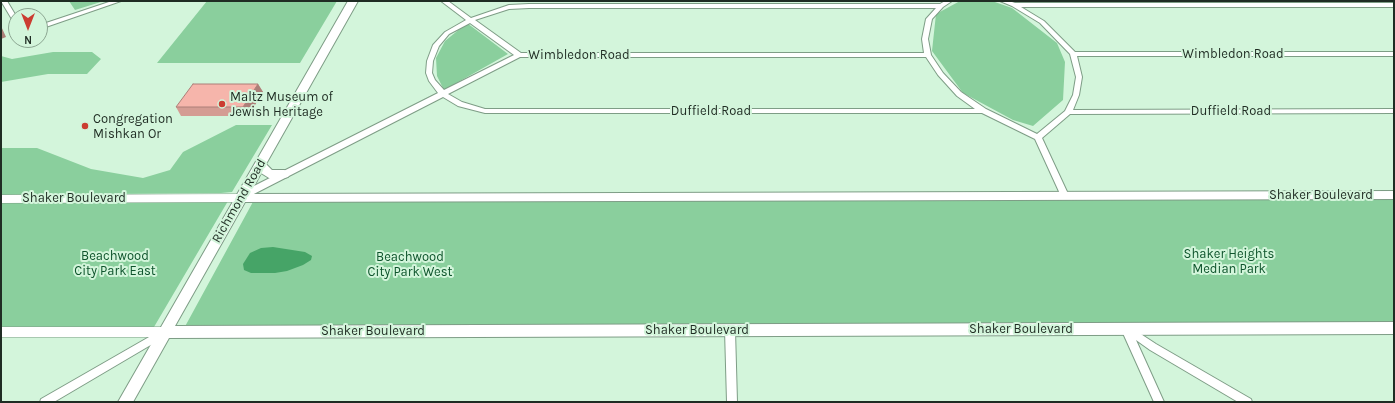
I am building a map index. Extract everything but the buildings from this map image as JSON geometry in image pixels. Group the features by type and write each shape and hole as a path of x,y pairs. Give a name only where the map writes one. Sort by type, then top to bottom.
{"main road":[{"name":"Richmond Road","path":"125,402 353,1"},
{"path":"260,165 269,174 284,174"},
{"name":"Shaker Boulevard","path":"1,198 1394,195"},
{"name":"Shaker Boulevard","path":"1,332 1394,328"}],"street":[{"path":"48,24 118,1"},
{"path":"444,1 519,55"},
{"path":"949,1 941,6 928,19 925,39 928,55 940,74 959,94 983,111 1038,137 1064,196"},
{"path":"1003,1 1014,5 1042,22 1073,54 1079,77 1076,95 1068,112 1038,137"},
{"path":"1014,5 1394,5"},
{"path":"442,93 432,81 429,73 430,61 436,45 447,33 470,20 498,10 529,6 941,6"},
{"name":"Wimbledon Road","path":"1073,54 1394,54"},
{"name":"Wimbledon Road","path":"241,198 284,174 519,55 928,55"},
{"name":"Duffield Road","path":"442,93 470,108 485,111 509,112 983,111"},
{"name":"Duffield Road","path":"1068,112 1394,111"},
{"path":"1126,328 1160,402"},
{"path":"1126,328 1153,347 1247,402"},
{"path":"730,330 732,402"},
{"path":"45,402 165,332"}],"green space":[{"path":"69,1 104,1 75,10"},
{"path":"207,1 337,1 300,63 157,63"},
{"path":"960,1 992,1 1012,8 1057,43 1065,62 1063,100 1033,126 1013,120 963,93 932,51 936,14"},
{"path":"467,23 508,54 444,90 437,76 436,58 445,41"},
{"path":"53,52 92,52 101,59 87,74 48,74 1,82 1,56 12,59"},
{"path":"236,125 272,125 232,192 1,195 1,148 37,148 91,169 143,178 170,170 183,152"},
{"name":"Beachwood City Park West","path":"1394,195 1394,328 182,332 254,200"},
{"name":"Beachwood City Park East","path":"1,200 228,201 154,327 1,328"}],"shaded area":[{"path":"273,247 305,252 312,256 311,260 303,265 287,271 275,273 251,273 244,270 243,264 250,253 261,248"}],"place":[{"name":"Maltz Museum of Jewish Heritage","path":"222,104"},
{"name":"Congregation Mishkan Or","path":"85,126"}],"park label":[{"name":"Shaker Heights Median Park","path":"1229,262"}]}
